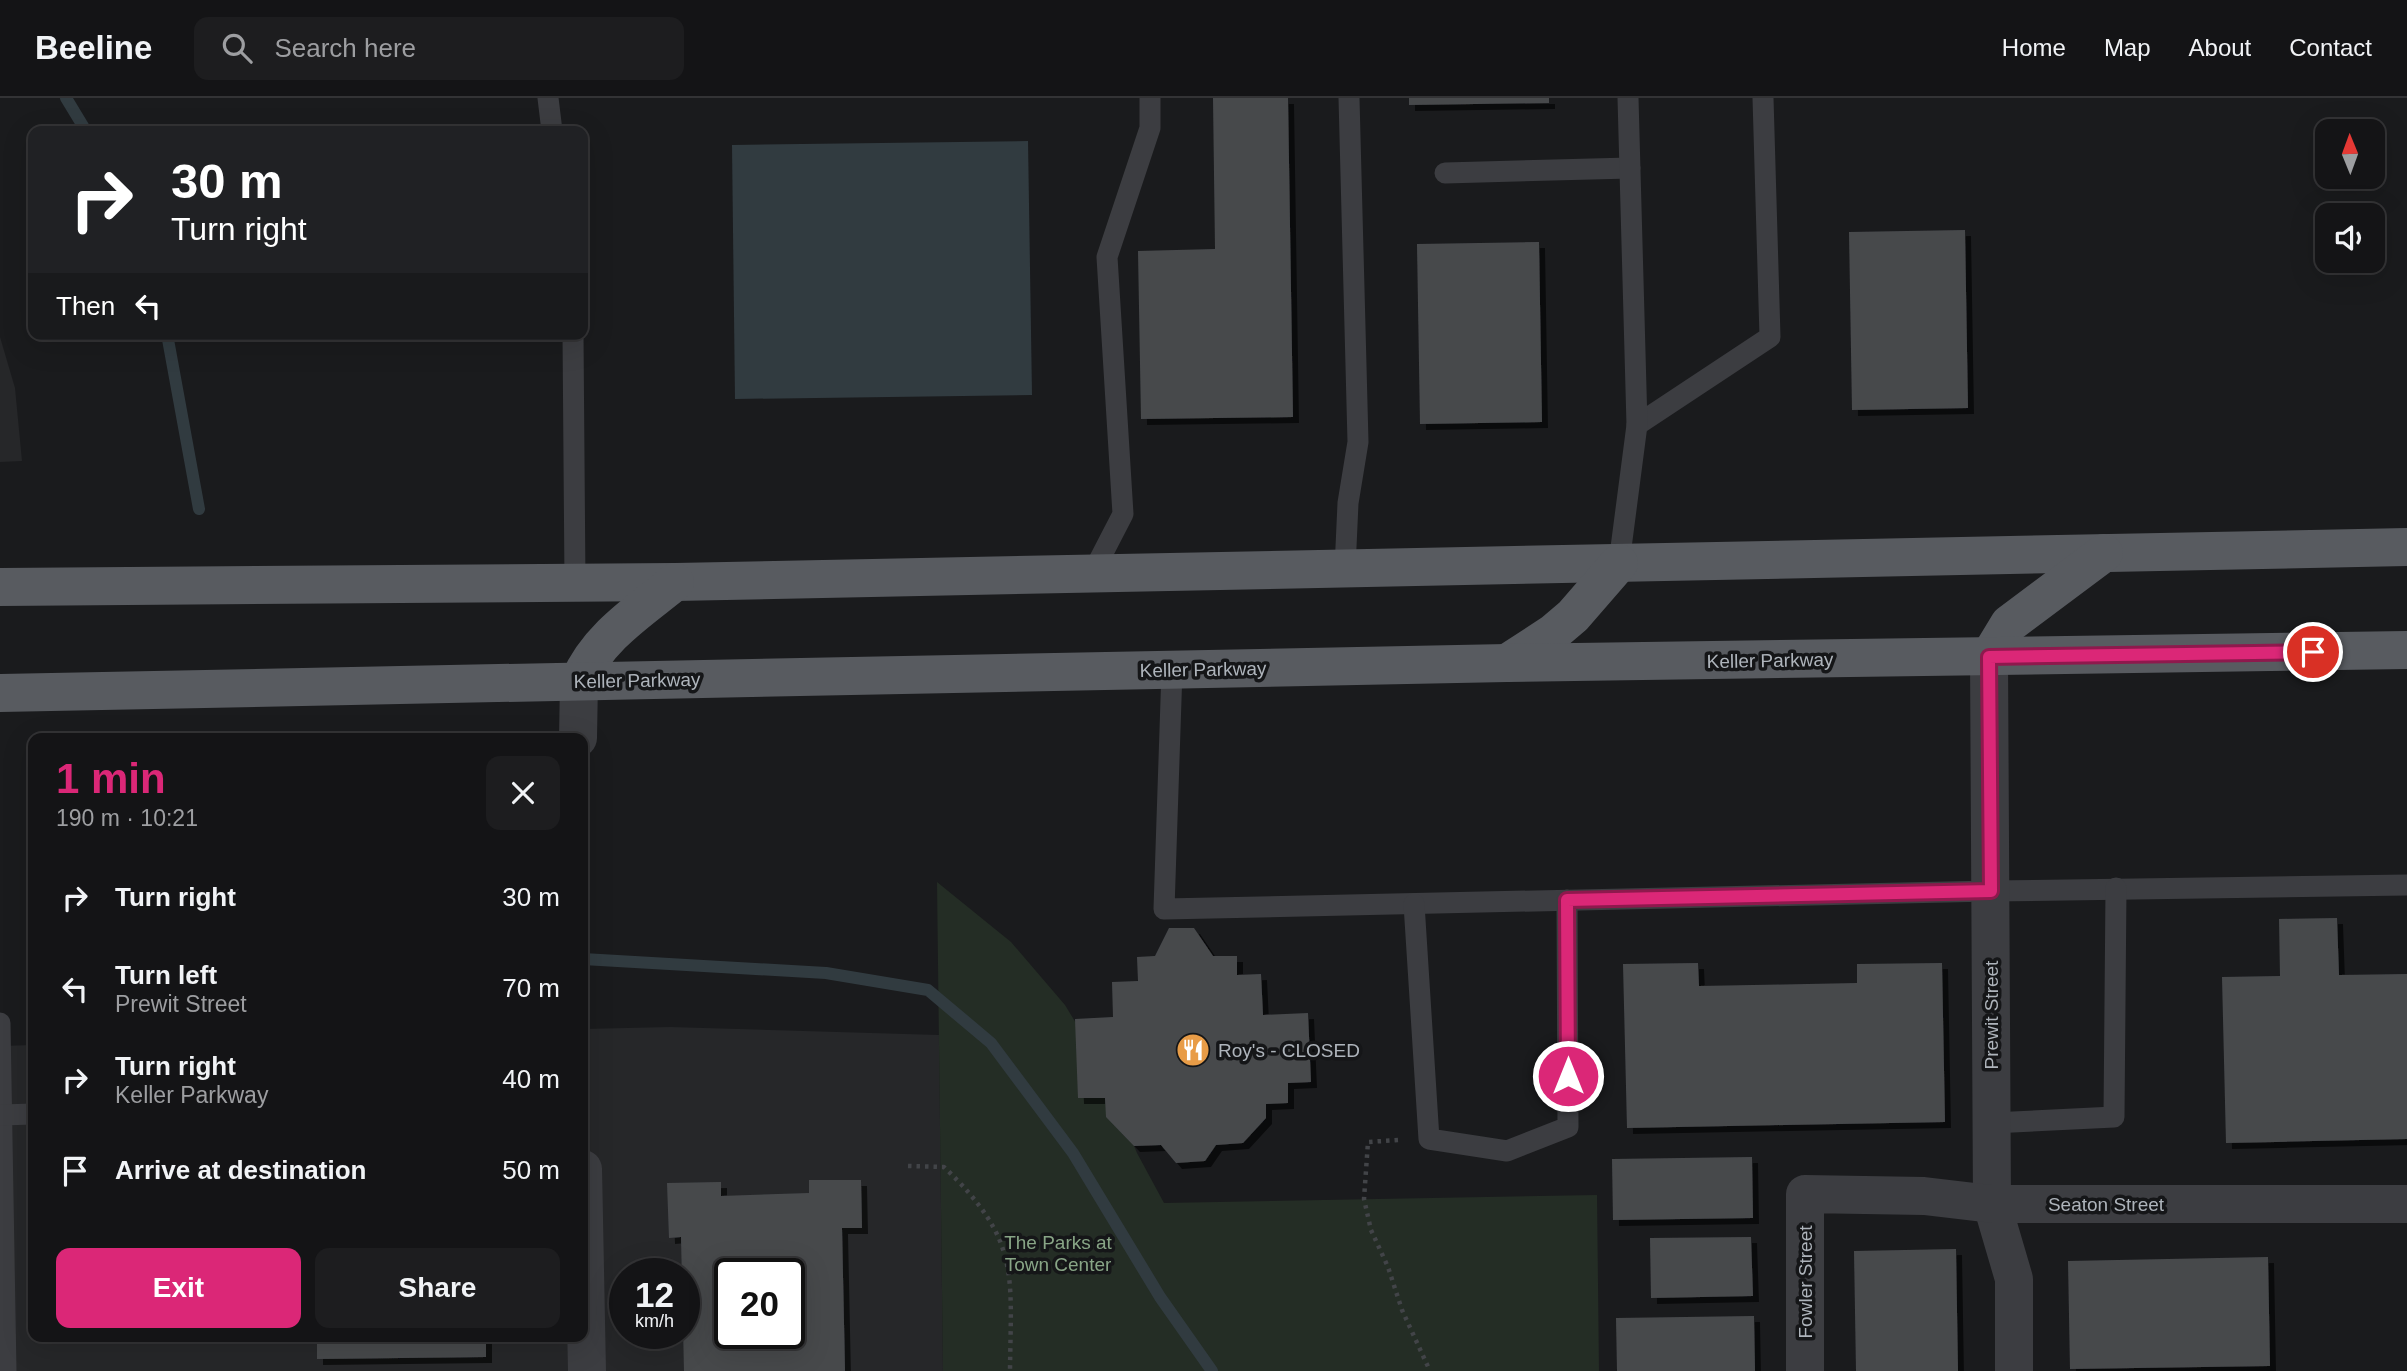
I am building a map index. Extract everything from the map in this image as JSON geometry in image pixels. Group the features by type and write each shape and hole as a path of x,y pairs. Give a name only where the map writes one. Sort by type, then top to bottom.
{"main road":[{"path":"0,587 676,582 2407,547"},
{"path":"1989,657 2009,624 2104,553"},
{"path":"1507,663 1553,633 1573,616 1619,563"},
{"path":"579,681 589,658 604,640 676,582"},
{"name":"Keller Parkway","path":"0,693 1507,663 2407,650"}],"street":[{"name":"Prewit Street","path":"1989,657 1992,1204 2014,1279 2014,1371"},
{"path":"578,733 579,681"},
{"name":"Seaton Street","path":"1805,1194 1924,1195 1992,1204 2407,1204"},
{"name":"Fowler Street","path":"1805,1194 1805,1371"},
{"path":"586,1342 587,1371"}],"lane":[{"path":"548,98 551,126"},
{"path":"1092,574 1124,514 1107,257 1150,128 1150,98"},
{"path":"1345,569 1348,503 1358,442 1349,98"},
{"path":"1619,563 1637,425 1629,98"},
{"path":"1637,425 1770,337 1763,98"},
{"path":"1445,173 1630,168"},
{"path":"573,340 575,583"},
{"path":"1172,670 1164,909 2116,888 2407,885"},
{"path":"1992,1123 2113,1117 2116,888"},
{"path":"1414,904 1429,1139 1507,1151 1568,1127 1567,900"},
{"path":"0,1023 6,1371"},
{"path":"1,1115 28,1114"}],"path":[{"path":"1429,1139 1368,1142 1364,1199 1371,1230 1402,1310 1430,1371"},
{"path":"908,1166 944,1167 973,1195 990,1218 1000,1240 1011,1283 1010,1371"}],"shaded area":[{"path":"1028,141 1032,395 735,399 732,145"},
{"path":"0,337 15,388 22,461 0,462"},
{"path":"670,1027 939,1035 943,1371 0,1371 0,1046 28,1045 28,1342 588,1342 588,1029"}],"green space":[{"name":"The Parks at Town Center","path":"937,882 1011,942 1065,1005 1099,1061 1137,1153 1164,1203 1597,1195 1599,1371 943,1371"}],"building":[{"path":"1213,98 1288,98 1293,417 1141,419 1138,251 1215,249"},
{"path":"1409,98 1549,98 1549,103 1409,105"},
{"path":"1965,230 1968,408 1852,410 1849,232"},
{"path":"1539,242 1542,422 1420,424 1417,244"},
{"path":"2337,918 2339,975 2407,974 2407,1139 2226,1143 2222,977 2280,976 2279,919"},
{"name":"Roy's - CLOSED","path":"1169,928 1194,928 1213,956 1237,956 1237,975 1261,974 1263,1015 1308,1013 1311,1082 1288,1083 1288,1103 1266,1104 1266,1118 1243,1143 1216,1145 1205,1161 1176,1163 1161,1145 1134,1146 1106,1117 1105,1098 1078,1098 1075,1019 1113,1017 1112,982 1138,981 1137,957 1155,956"},
{"path":"1698,963 1699,986 1857,983 1857,964 1942,963 1945,1122 1627,1128 1623,964"},
{"path":"1752,1157 1753,1218 1613,1220 1612,1159"},
{"path":"809,1180 861,1180 862,1228 842,1228 845,1371 684,1371 684,1349 700,1349 700,1258 681,1258 681,1237 669,1238 667,1183 721,1182 721,1196 809,1193"},
{"path":"1751,1237 1753,1296 1651,1298 1650,1238"},
{"path":"1956,1249 1958,1371 1856,1371 1854,1251"},
{"path":"2268,1257 2270,1366 2070,1369 2068,1261"},
{"path":"1754,1316 1755,1371 1617,1371 1616,1318"},
{"path":"317,1342 486,1342 486,1357 317,1359"}],"waterway":[{"path":"66,98 83,126"},
{"path":"168,340 199,509"},
{"path":"588,959 826,973 928,990 991,1043 1073,1153 1160,1297 1212,1371"}],"place":[{"name":"Roy's - CLOSED","path":"1193,1050"}],"route":[{"path":"1568,1076 1567,900 1991,891 1989,657 2313,652"}]}
